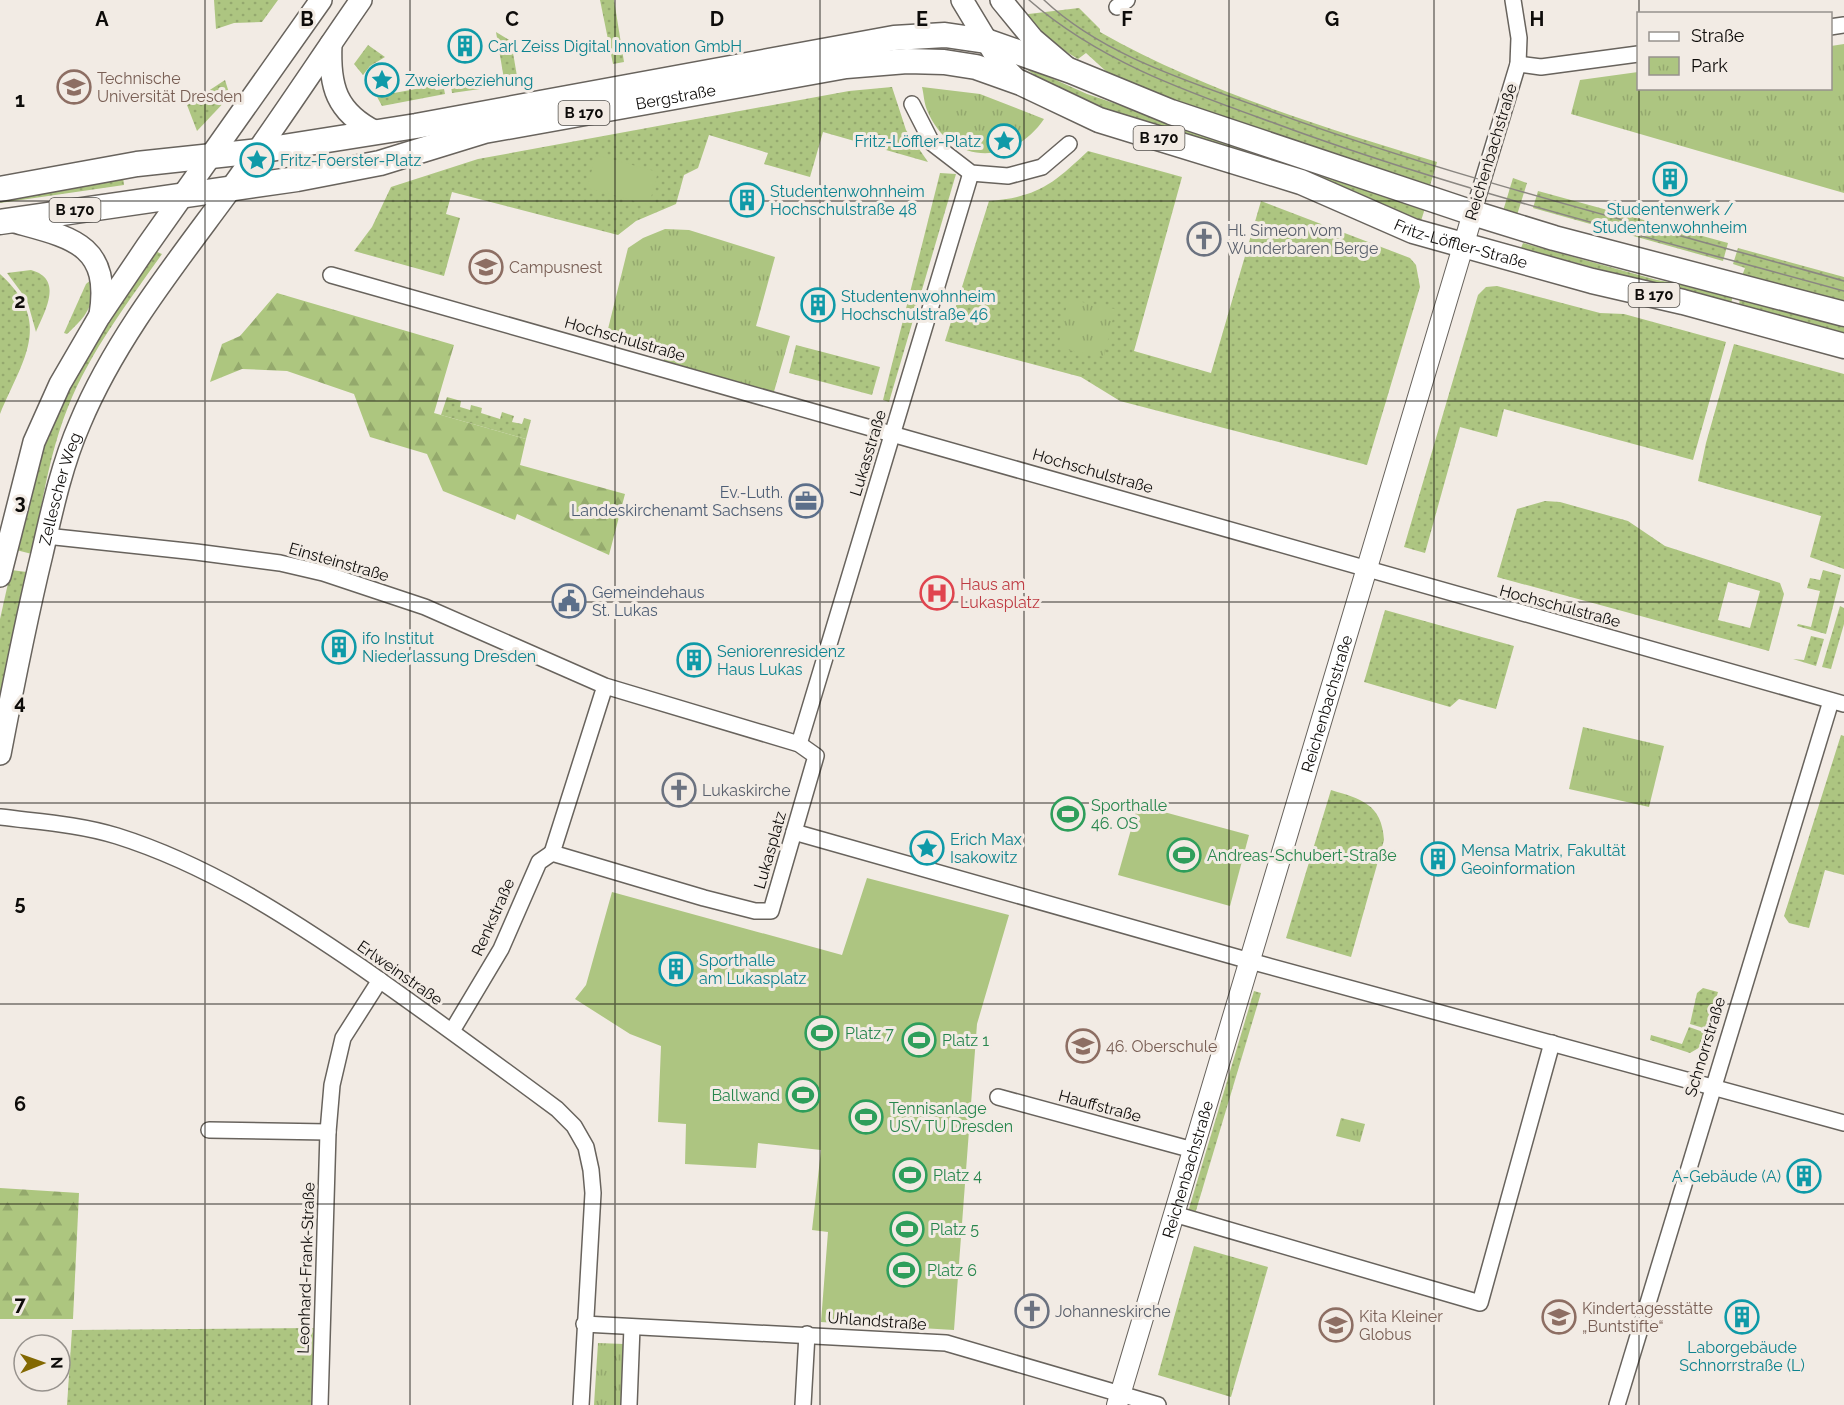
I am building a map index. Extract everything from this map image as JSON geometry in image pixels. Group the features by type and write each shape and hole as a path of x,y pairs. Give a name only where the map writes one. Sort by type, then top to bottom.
{"main road":[{"path":"0,576 34,442 60,384 99,317 321,0"},
{"path":"231,188 361,0"},
{"path":"962,0 986,41 1010,74 1021,83"},
{"path":"1001,0 1033,39 1071,71"},
{"name":"B 170","path":"0,189 137,164 258,151 376,132 894,38 945,35 986,41 1071,71"},
{"path":"331,43 330,74 335,94 356,120 376,132"},
{"name":"Bergstraße","path":"231,188 380,163 484,131 846,66 907,61 944,62 976,67 1021,83"},
{"name":"Fritz-Löffler-Straße","path":"1071,71 1171,112 1473,213 1844,314"},
{"name":"Fritz-Löffler-Straße","path":"1021,83 1099,120 1301,182 1389,222 1463,246 1844,346"},
{"name":"B 170","path":"5,221 231,188"},
{"name":"Zellescher Weg","path":"0,753 22,636 46,536 79,424 115,353 231,188"},
{"path":"5,221 63,236 86,248 94,258 103,284 99,317"}],"street":[{"name":"Reichenbachstraße","path":"1119,1399 1518,64 1519,38 1513,0"},
{"path":"1518,64 1540,68 1637,54"},
{"path":"912,104 932,143 970,173 1008,176 1042,167 1069,144"},
{"name":"Lukasstraße","path":"800,744 970,173"},
{"name":"Hochschulstraße","path":"331,275 1367,567 1401,580 1837,703"},
{"name":"Einsteinstraße","path":"46,536 280,563 323,573 425,607 605,686"},
{"path":"552,853 605,686 800,744"},
{"name":"Schnorrstraße","path":"1617,1405 1713,1086 1837,703"},
{"name":"Lukasplatz","path":"552,853 704,898 755,911 771,911 816,756 800,744"},
{"name":"Erlweinstraße","path":"0,817 71,825 154,849 261,902 380,980 452,1031 557,1109 574,1126 586,1147 593,1193 581,1405"},
{"path":"794,832 1250,961 1844,1123"},
{"name":"Renkstraße","path":"452,1031 501,949 539,862 552,853"},
{"name":"Leonhard-Frank-Straße","path":"320,1405 328,1132 332,1085 342,1038 380,980"},
{"path":"1174,1214 1479,1303 1552,1043"},
{"name":"Hauffstraße","path":"998,1097 1193,1150"},
{"path":"209,1130 328,1132"},
{"name":"Uhlandstraße","path":"584,1324 946,1343 1119,1399 1158,1405"},
{"path":"629,1405 632,1327"},
{"path":"803,1405 807,1334"}],"green space":[{"path":"214,0 278,0 262,22 234,23 216,29"},
{"path":"600,0 614,0 624,62 613,64"},
{"path":"1079,8 1100,29 1100,32 1181,73 1265,106 1437,162 1429,189 1200,110 1108,73 1086,53 1078,59 1047,40 1020,15"},
{"path":"496,32 511,41 518,82 505,85"},
{"path":"1844,44 1844,193 1571,114 1580,80 1637,72 1637,90 1832,90 1832,46"},
{"path":"368,45 385,57 370,66 363,75 354,64"},
{"path":"1018,63 1087,94 1425,208 1421,221 1302,172 1112,113 1048,83"},
{"path":"389,65 394,93 432,86 436,90 444,89 445,94 382,106 369,82"},
{"path":"500,75 501,86 452,93 451,86"},
{"path":"225,80 230,96 197,131 187,105"},
{"path":"892,87 906,130 928,162 823,132 810,177 764,164 768,153 709,135 698,168 684,175 676,204 636,221 618,235 452,192 446,214 460,218 444,276 354,251 372,227 391,187 478,159 849,91"},
{"path":"922,87 980,94 1044,119 1031,134 999,152 982,153 966,150 950,142 937,128 926,107"},
{"path":"1088,151 1182,177 1134,351 1211,373 1261,201 1410,258 1416,265 1420,287 1367,465 1120,401 1081,377 945,341 989,201 1020,196 1044,187"},
{"path":"596,155 658,172 649,205 587,188"},
{"path":"940,173 956,174 889,402 883,400"},
{"path":"123,177 124,185 0,203 0,197"},
{"path":"1513,178 1527,183 1517,215 1503,211"},
{"path":"1538,191 1728,243 1723,261 1533,208"},
{"path":"665,229 689,230 775,257 756,326 790,336 773,395 663,364 666,349 607,333 628,248 643,238"},
{"path":"1523,243 1657,280 1733,293 1731,305 1521,248"},
{"path":"1738,248 1844,277 1844,304 1742,276 1745,268 1733,264"},
{"path":"155,251 162,254 98,347 68,407 51,461 32,554 16,550 41,456 52,426 99,336"},
{"path":"31,270 41,274 49,288 47,306 36,332 27,300 7,273"},
{"path":"0,274 16,292 26,309 30,325 29,342 24,358 0,414"},
{"path":"93,278 92,297 88,310 67,334 64,333 86,284"},
{"path":"1497,286 1600,313 1624,314 1726,342 1693,460 1504,409 1497,437 1460,427 1425,553 1404,547 1478,295 1486,287"},
{"path":"277,293 454,345 434,413 526,439 520,465 625,494 609,555 517,514 515,520 443,491 427,454 370,437 354,394 287,371 242,369 210,382 222,344 240,336"},
{"path":"1740,295 1844,324 1844,337 1739,308"},
{"path":"1068,299 1115,309 1104,357 1058,348"},
{"path":"1734,344 1844,374 1844,569 1810,557 1821,516 1698,481 1706,443"},
{"path":"796,345 880,367 872,395 789,373"},
{"path":"447,397 461,401 460,407 470,410 471,405 482,408 481,413 500,419 502,412 514,416 512,422 522,424 524,418 531,420 526,439 441,415"},
{"path":"1545,501 1560,502 1628,521 1665,546 1780,583 1784,594 1769,651 1497,577 1517,509","holes":["1728,582 1760,591 1750,628 1718,620"]},
{"path":"11,570 27,572 0,698 0,619"},
{"path":"1823,570 1841,575 1826,634 1797,626 1798,624 1811,627 1820,591 1807,588 1810,578 1820,580"},
{"path":"1840,606 1844,608 1844,624 1831,669 1822,667"},
{"path":"1385,610 1514,646 1496,709 1459,699 1450,707 1364,682"},
{"path":"1811,636 1824,639 1816,666 1793,659 1804,660"},
{"path":"1583,727 1664,746 1649,807 1569,789"},
{"path":"1841,735 1844,736 1844,875 1825,870 1809,928 1789,923 1784,916"},
{"path":"1331,790 1368,805 1379,818 1384,840 1351,957 1286,938"},
{"name":"Andreas-Schubert-Straße","path":"1138,805 1249,835 1230,906 1118,875"},
{"name":"Tennisanlage USV TU Dresden","path":"867,878 1009,915 977,1024 954,1330 821,1322 828,1232 812,1230 821,1150 758,1143 756,1168 685,1164 686,1124 658,1122 661,1046 630,1034 575,999 586,985 612,892 842,955"},
{"path":"1703,988 1718,992 1707,1029 1690,1024 1697,993"},
{"path":"1254,991 1261,993 1195,1214 1188,1212"},
{"path":"1689,1027 1706,1033 1702,1046 1690,1053 1650,1040 1651,1035 1682,1044"},
{"path":"1341,1118 1365,1124 1360,1142 1336,1136"},
{"path":"0,1188 79,1193 73,1319 0,1319"},
{"path":"1194,1246 1268,1267 1231,1397 1158,1375"},
{"path":"314,1328 312,1405 67,1405 68,1393 72,1393 72,1330"},
{"path":"598,1343 624,1344 621,1405 594,1405"}],"tram line":[{"path":"1029,0 1056,22 1085,41 1146,73 1177,87 1344,148 1486,193 1844,291"},
{"path":"1044,0 1092,36 1147,64 1334,133 1478,179 1844,281"}],"place":[{"name":"Carl Zeiss Digital Innovation GmbH","path":"465,46"},
{"name":"Zweierbeziehung","path":"382,80"},
{"name":"Technische Universität Dresden","path":"74,87"},
{"name":"Fritz-Löffler-Platz","path":"1004,141"},
{"name":"Fritz-Foerster-Platz","path":"257,160"},
{"name":"Studentenwerk / Studentenwohnheim","path":"1670,179"},
{"name":"Studentenwohnheim Hochschulstraße 48","path":"747,200"},
{"name":"Hl. Simeon vom Wunderbaren Berge","path":"1204,239"},
{"name":"Campusnest","path":"486,267"},
{"name":"Studentenwohnheim Hochschulstraße 46","path":"818,305"},
{"name":"Ev.-Luth. Landeskirchenamt Sachsens","path":"806,501"},
{"name":"Haus am Lukasplatz","path":"937,593"},
{"name":"Gemeindehaus St. Lukas","path":"569,601"},
{"name":"ifo Institut Niederlassung Dresden","path":"339,647"},
{"name":"Seniorenresidenz Haus Lukas","path":"694,660"},
{"name":"Lukaskirche","path":"679,790"},
{"name":"Sporthalle 46. OS","path":"1068,814"},
{"name":"Erich Max Isakowitz","path":"927,848"},
{"name":"Andreas-Schubert-Straße","path":"1184,855"},
{"name":"Mensa Matrix, Fakultät Geoinformation","path":"1438,859"},
{"name":"Sporthalle am Lukasplatz","path":"676,969"},
{"name":"Platz 7","path":"822,1033"},
{"name":"Platz 1","path":"919,1040"},
{"name":"46. Oberschule","path":"1083,1046"},
{"name":"Ballwand","path":"803,1095"},
{"name":"Tennisanlage USV TU Dresden","path":"866,1117"},
{"name":"Platz 4","path":"910,1175"},
{"name":"A-Gebäude (A)","path":"1804,1176"},
{"name":"Platz 5","path":"907,1229"},
{"name":"Platz 6","path":"904,1270"},
{"name":"Johanneskirche","path":"1032,1311"},
{"name":"Kindertagesstätte „Buntstifte“","path":"1559,1317"},
{"name":"Laborgebäude Schnorrstraße (L)","path":"1742,1317"},
{"name":"Kita Kleiner Globus","path":"1336,1325"}]}
